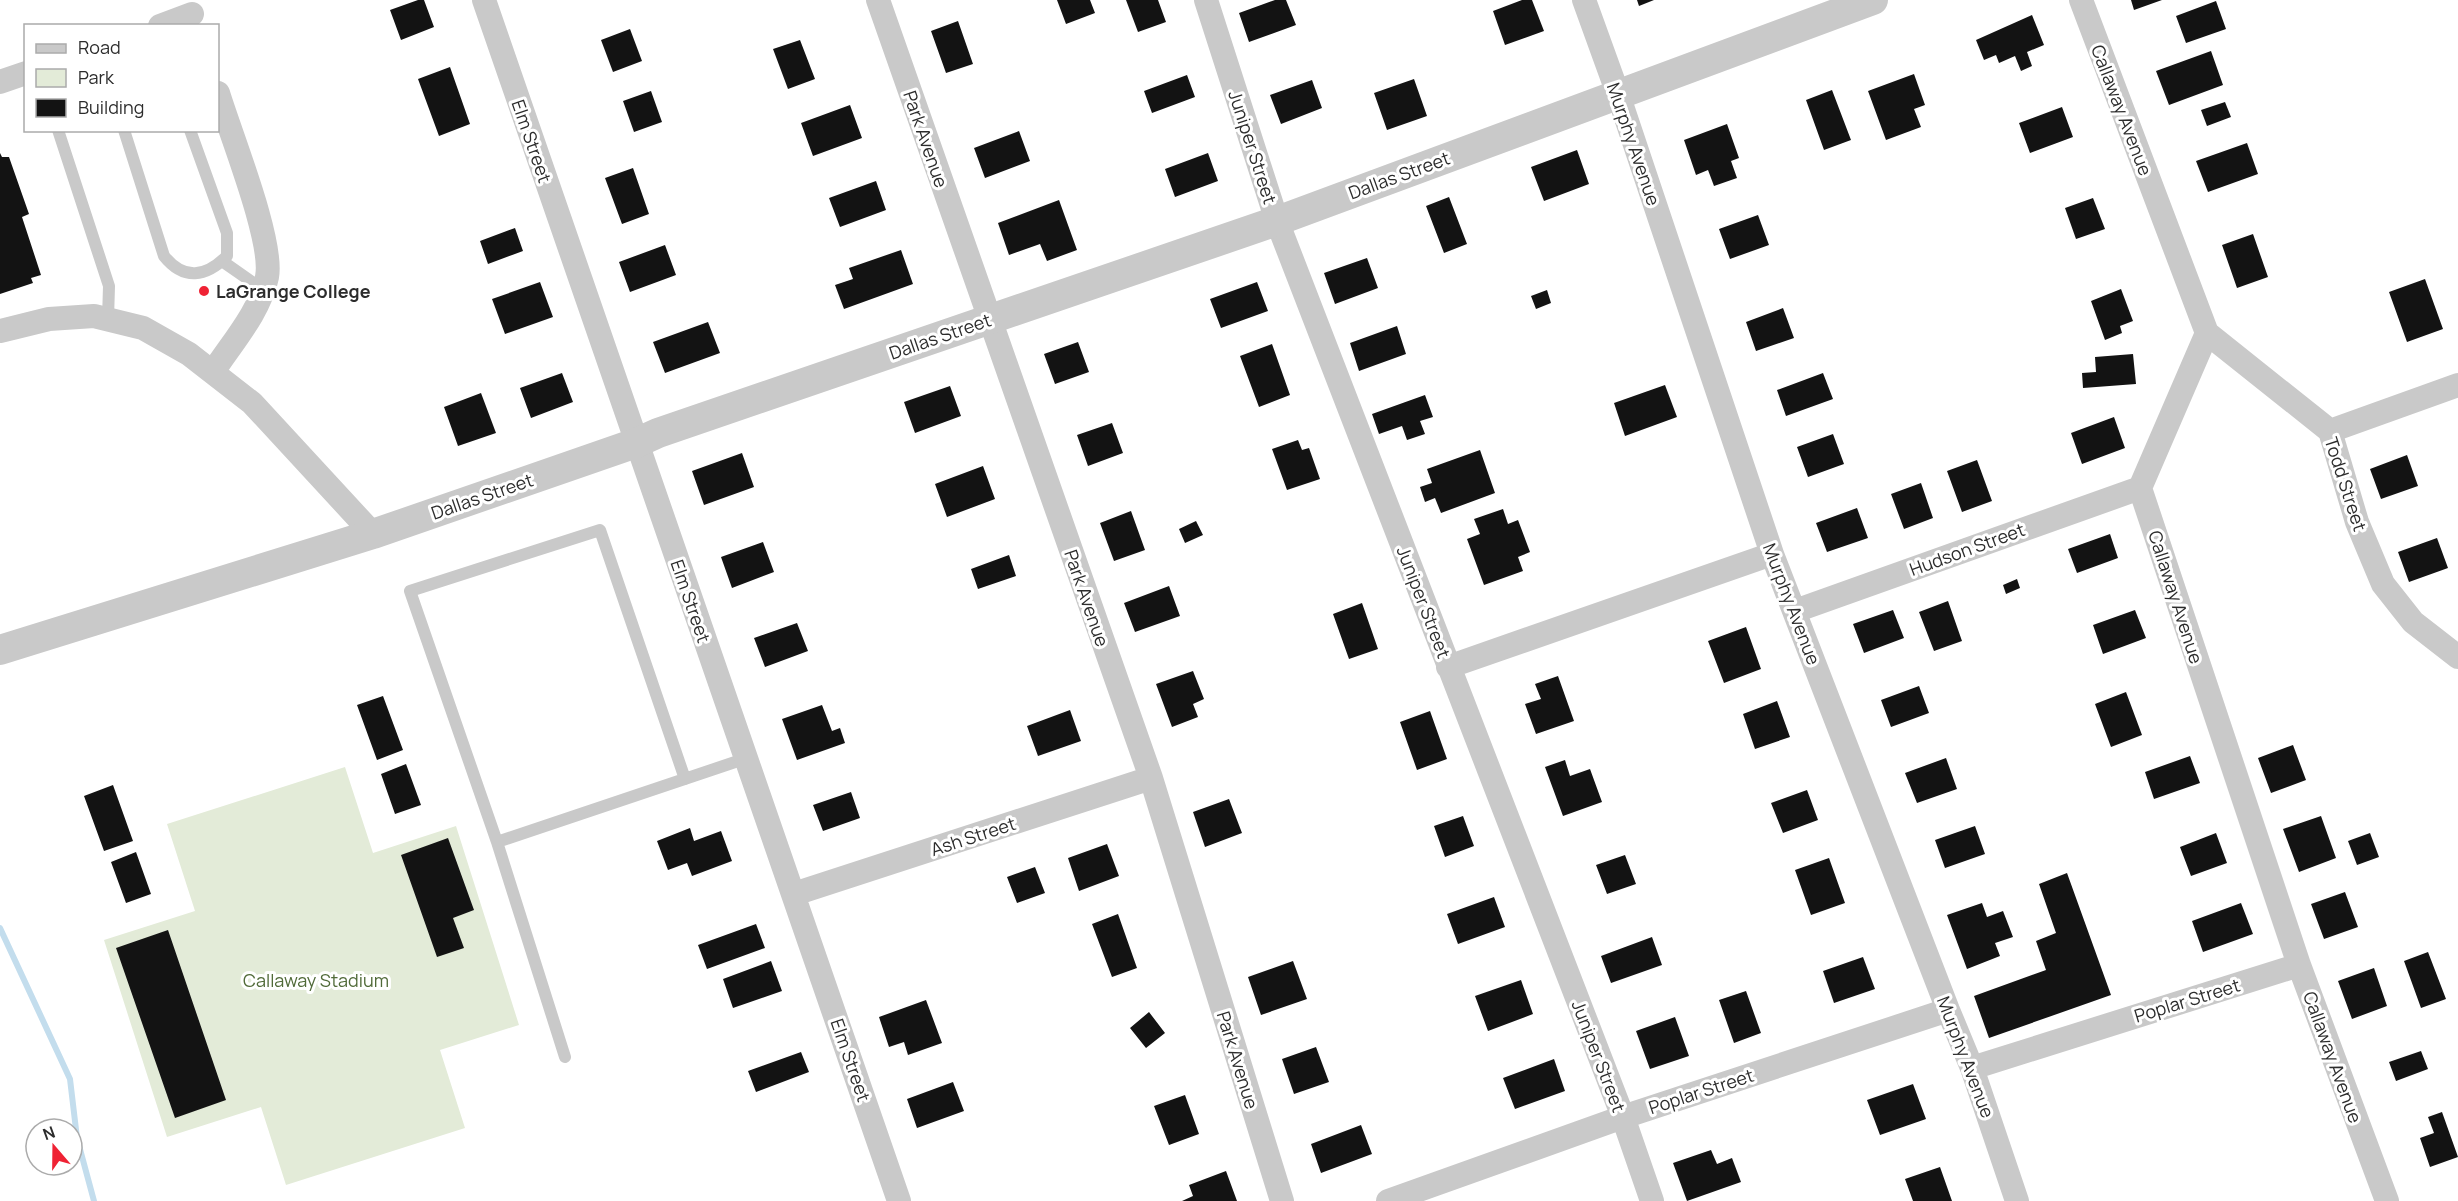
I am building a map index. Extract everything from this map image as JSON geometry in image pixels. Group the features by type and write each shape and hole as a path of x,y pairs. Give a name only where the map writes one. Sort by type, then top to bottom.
{"street":[{"name":"Elm Street","path":"484,0 636,443 795,894 899,1201"},
{"name":"Juniper Street","path":"1206,0 1277,221 1623,1117 1652,1201"},
{"name":"Murphy Avenue","path":"1584,0 1618,94 1772,554 1972,1068 2017,1201"},
{"name":"Dallas Street","path":"0,650 372,534 636,443 658,433 1277,221 1873,0"},
{"name":"Callaway Avenue","path":"2081,0 2207,333"},
{"name":"Park Avenue","path":"883,2 989,320 1151,778 1282,1201"},
{"path":"165,24 191,13"},
{"path":"0,82 24,74"},
{"path":"213,372 255,308 267,277 264,235 219,96"},
{"path":"0,331 49,319 94,316 143,328 189,354 252,403 372,534"},
{"name":"Todd Street","path":"2207,333 2330,431 2357,522 2383,584 2414,622 2458,657"},
{"path":"2140,488 2207,333"},
{"path":"2330,431 2458,385"},
{"name":"Callaway Avenue","path":"2140,488 2299,965 2387,1201"},
{"name":"Hudson Street","path":"1795,611 2140,488"},
{"path":"1448,667 1772,554"},
{"name":"Ash Street","path":"795,894 1151,778"},
{"name":"Poplar Street","path":"1972,1068 2299,965"},
{"name":"Poplar Street","path":"1388,1201 1623,1117 1948,1010"}],"lane":[{"path":"59,132 109,286 108,319"},
{"path":"125,132 164,256 174,268 191,273 214,269 227,256 226,233 190,132"},
{"path":"222,261 262,289"},
{"path":"565,1057 518,902 410,591 600,530 685,779"},
{"path":"496,842 747,758"}],"green space":[{"name":"Callaway Stadium","path":"345,767 373,853 456,826 519,1025 440,1050 465,1128 286,1185 261,1107 167,1137 104,940 195,911 167,824"}],"building":[{"path":"424,0 434,27 401,40 390,10"},
{"path":"1057,0 1090,0 1095,13 1066,24"},
{"path":"1126,0 1158,0 1166,22 1138,32"},
{"path":"1275,0 1286,0 1296,25 1249,42 1239,13"},
{"path":"1522,0 1532,0 1544,31 1505,45 1493,11"},
{"path":"1637,0 1654,0 1639,6"},
{"path":"2131,0 2162,0 2134,10"},
{"path":"2216,1 2226,29 2186,43 2176,16"},
{"path":"2032,15 2044,45 2027,52 2032,66 2021,71 2015,56 1999,63 1996,55 1984,60 1976,40"},
{"path":"958,21 973,64 946,73 931,31"},
{"path":"630,29 642,61 613,72 601,40"},
{"path":"800,40 815,79 788,89 773,49"},
{"path":"2211,51 2223,85 2169,105 2156,71"},
{"path":"450,67 470,124 439,136 418,79"},
{"path":"1914,74 1925,105 1914,109 1921,127 1886,140 1868,91"},
{"path":"1187,75 1195,97 1152,113 1144,91"},
{"path":"1414,79 1427,116 1387,130 1374,93"},
{"path":"1312,80 1322,108 1281,124 1270,95"},
{"path":"1832,90 1851,140 1824,150 1806,100"},
{"path":"651,91 662,122 634,132 623,101"},
{"path":"2225,102 2231,117 2207,126 2201,110"},
{"path":"850,105 862,138 813,156 801,123"},
{"path":"2062,107 2073,137 2030,153 2019,123"},
{"path":"1727,124 1739,158 1731,161 1737,178 1714,186 1708,170 1696,175 1684,140"},
{"path":"1019,131 1030,161 985,178 974,148"},
{"path":"2247,143 2258,174 2208,192 2196,161"},
{"path":"1577,150 1589,184 1544,201 1531,167"},
{"path":"0,153 2,157 9,157 29,214 22,217 41,275 31,278 33,283 0,294"},
{"path":"1208,153 1218,181 1175,197 1165,169"},
{"path":"633,168 649,214 622,224 605,178"},
{"path":"876,181 886,210 840,227 829,198"},
{"path":"1449,197 1467,244 1444,253 1426,206"},
{"path":"2093,198 2105,229 2076,239 2065,208"},
{"path":"1059,200 1077,250 1047,261 1040,244 1009,255 998,223"},
{"path":"1758,215 1769,245 1730,259 1719,229"},
{"path":"515,228 523,251 488,264 480,241"},
{"path":"2253,234 2268,277 2237,288 2222,245"},
{"path":"665,245 676,275 630,292 619,262"},
{"path":"901,250 913,284 844,309 835,285 853,279 849,268"},
{"path":"1367,258 1378,288 1335,304 1324,273"},
{"path":"2425,279 2443,329 2407,342 2389,292"},
{"path":"540,282 553,317 505,334 492,299"},
{"path":"1257,282 1268,311 1221,328 1210,299"},
{"path":"2121,289 2133,321 2120,326 2122,333 2105,340 2091,301"},
{"path":"1547,290 1551,303 1536,309 1531,296"},
{"path":"1783,308 1794,338 1756,351 1746,322"},
{"path":"708,322 720,353 665,373 653,342"},
{"path":"1397,326 1406,354 1359,371 1350,343"},
{"path":"1078,342 1089,372 1055,384 1044,354"},
{"path":"1272,344 1290,395 1259,407 1240,356"},
{"path":"2133,354 2136,384 2083,388 2082,373 2096,372 2095,357"},
{"path":"562,373 573,402 531,418 520,388"},
{"path":"1823,373 1833,399 1786,416 1777,390"},
{"path":"1665,385 1677,417 1625,436 1614,403"},
{"path":"950,386 961,416 915,433 904,402"},
{"path":"481,393 496,433 458,446 444,407"},
{"path":"1425,395 1433,417 1420,421 1425,434 1407,440 1402,426 1379,434 1372,414"},
{"path":"2114,417 2125,448 2082,464 2071,433"},
{"path":"1112,423 1123,453 1088,466 1077,435"},
{"path":"1833,434 1844,464 1808,477 1797,447"},
{"path":"1298,440 1302,450 1309,448 1320,479 1287,490 1272,449"},
{"path":"1480,450 1495,493 1441,513 1435,498 1425,502 1420,487 1432,483 1427,469"},
{"path":"742,453 754,487 704,505 692,471"},
{"path":"2407,455 2418,486 2381,499 2370,469"},
{"path":"1977,460 1992,501 1962,512 1947,471"},
{"path":"983,466 995,499 947,517 935,484"},
{"path":"1921,483 1933,518 1904,529 1891,494"},
{"path":"1857,508 1868,538 1827,552 1816,523"},
{"path":"1503,509 1508,524 1518,520 1530,552 1518,557 1523,571 1484,585 1467,539 1480,534 1474,519"},
{"path":"1131,511 1145,550 1114,561 1100,523"},
{"path":"1196,521 1203,535 1185,543 1179,529"},
{"path":"2110,534 2118,558 2077,573 2068,549"},
{"path":"2437,538 2448,568 2409,582 2398,552"},
{"path":"763,542 774,572 732,588 721,557"},
{"path":"1009,555 1016,576 978,589 971,569"},
{"path":"2017,579 2020,588 2006,594 2003,585"},
{"path":"1169,586 1180,616 1135,632 1124,603"},
{"path":"1948,601 1962,641 1934,651 1919,612"},
{"path":"1362,603 1378,649 1349,659 1333,614"},
{"path":"1893,610 1904,638 1864,653 1853,624"},
{"path":"2135,610 2146,638 2103,654 2093,625"},
{"path":"797,623 808,651 765,667 754,638"},
{"path":"1746,627 1761,669 1724,683 1708,641"},
{"path":"1193,671 1204,699 1193,704 1198,717 1172,727 1156,684"},
{"path":"1558,676 1574,721 1536,734 1525,704 1541,699 1535,684"},
{"path":"1919,686 1929,713 1891,727 1881,700"},
{"path":"2126,692 2142,735 2111,747 2095,704"},
{"path":"383,696 403,750 377,760 357,705"},
{"path":"1777,701 1790,737 1755,749 1743,714"},
{"path":"822,705 832,731 840,728 845,743 797,760 782,719"},
{"path":"1070,710 1081,741 1038,756 1027,726"},
{"path":"1430,711 1447,759 1417,770 1400,722"},
{"path":"2293,745 2306,780 2271,793 2258,758"},
{"path":"2190,756 2200,783 2154,799 2145,772"},
{"path":"1946,758 1957,789 1917,803 1905,773"},
{"path":"1565,760 1570,776 1590,769 1602,802 1563,816 1545,767"},
{"path":"406,764 421,805 395,814 381,774"},
{"path":"113,785 133,841 104,851 84,796"},
{"path":"1807,790 1818,820 1783,833 1771,803"},
{"path":"851,792 860,818 823,831 813,805"},
{"path":"1229,799 1242,833 1205,847 1193,812"},
{"path":"1463,816 1474,846 1445,857 1434,826"},
{"path":"2321,816 2336,858 2299,872 2283,829"},
{"path":"1975,826 1985,854 1945,868 1935,840"},
{"path":"690,828 694,841 721,831 732,861 692,876 687,863 668,870 657,841"},
{"path":"2216,833 2227,863 2191,876 2180,847"},
{"path":"2370,833 2379,857 2357,865 2348,841"},
{"path":"448,838 474,910 453,918 464,948 437,957 401,855"},
{"path":"1107,844 1119,876 1079,891 1068,858"},
{"path":"136,852 151,894 126,903 111,862"},
{"path":"1625,855 1636,884 1607,894 1596,865"},
{"path":"1829,858 1845,903 1811,915 1795,870"},
{"path":"1035,867 1045,893 1017,903 1007,877"},
{"path":"2067,873 2111,995 1989,1038 1974,996 2046,970 2036,941 2056,933 2039,884"},
{"path":"2345,892 2358,927 2324,939 2311,904"},
{"path":"1494,897 1505,927 1458,944 1447,914"},
{"path":"1982,903 1987,917 2003,911 2013,937 1995,943 2000,956 1967,969 1947,915"},
{"path":"2241,903 2253,934 2203,952 2192,921"},
{"path":"1118,914 1137,968 1112,977 1092,924"},
{"path":"756,924 765,948 707,969 698,945"},
{"path":"168,930 226,1100 175,1118 116,948"},
{"path":"1652,937 1662,965 1611,983 1601,956"},
{"path":"2428,952 2446,999 2421,1008 2404,961"},
{"path":"1863,957 1875,989 1834,1003 1823,971"},
{"path":"771,961 782,991 733,1008 723,979"},
{"path":"1293,961 1307,999 1261,1015 1248,977"},
{"path":"2374,968 2387,1006 2352,1019 2338,981"},
{"path":"1521,980 1533,1014 1488,1031 1475,996"},
{"path":"1746,991 1761,1033 1734,1043 1719,1000"},
{"path":"926,1000 942,1043 908,1055 904,1042 889,1047 879,1017"},
{"path":"1149,1012 1165,1033 1146,1048 1130,1028"},
{"path":"1675,1017 1689,1056 1650,1069 1636,1031"},
{"path":"1316,1047 1329,1082 1294,1094 1282,1059"},
{"path":"2421,1051 2428,1069 2396,1081 2389,1062"},
{"path":"801,1052 809,1072 756,1092 748,1071"},
{"path":"1554,1059 1565,1091 1515,1109 1503,1078"},
{"path":"953,1082 964,1111 917,1128 907,1099"},
{"path":"1913,1084 1926,1119 1880,1135 1867,1100"},
{"path":"1185,1095 1199,1134 1169,1145 1154,1106"},
{"path":"2442,1112 2458,1157 2430,1167 2420,1138 2434,1133 2428,1117"},
{"path":"1361,1125 1372,1154 1321,1173 1311,1144"},
{"path":"1711,1150 1717,1164 1732,1158 1741,1182 1687,1201 1673,1163"},
{"path":"1940,1167 1952,1201 1913,1201 1905,1179"},
{"path":"1226,1171 1237,1201 1182,1201 1193,1196 1189,1185"}],"waterway":[{"path":"0,928 70,1079 77,1138 94,1201"}],"place":[{"name":"LaGrange College","path":"204,291"}]}
